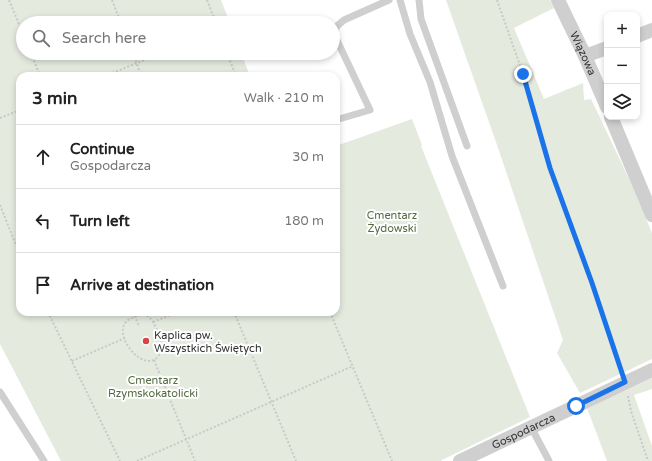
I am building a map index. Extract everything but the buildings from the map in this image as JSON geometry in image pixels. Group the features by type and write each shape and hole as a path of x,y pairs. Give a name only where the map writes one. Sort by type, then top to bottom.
{"street":[{"name":"Wiązowa","path":"558,0 586,56 604,100"},
{"path":"586,56 604,49"},
{"path":"612,120 652,214"},
{"name":"Gospodarcza","path":"460,461 652,370"}],"lane":[{"path":"340,23 378,2 389,0"},
{"path":"400,0 410,34 430,82 452,156 503,286"},
{"path":"419,0 421,19 467,146"},
{"path":"340,47 370,110 340,119"},
{"path":"0,392 44,461"},
{"path":"531,427 549,461"}],"path":[{"path":"9,0 16,17"},
{"path":"112,0 118,16"},
{"path":"207,0 213,16"},
{"path":"496,0 523,74 550,168 592,283 625,382 631,411 648,461"},
{"path":"34,60 38,72"},
{"path":"135,60 139,72"},
{"path":"114,72 144,60"},
{"path":"230,60 234,72"},
{"path":"0,118 16,112"},
{"path":"0,205 16,245"},
{"path":"50,316 120,461"},
{"path":"139,326 136,317 127,321 124,325 125,338 131,352 138,358 146,361 154,360 159,356 163,345 153,322 147,316"},
{"path":"153,322 168,316"},
{"path":"236,316 296,461"},
{"path":"332,316 392,461"},
{"path":"72,361 125,338"},
{"path":"154,360 195,461"},
{"path":"137,461 353,366"}],"green space":[{"name":"Cmentarz Rzymskokatolicki","path":"0,0 221,0 227,16 16,16 16,60 244,60 248,72 16,72 16,316 340,316 340,145 412,119 422,145 421,146 530,417 440,461 61,461 0,344"},
{"path":"446,0 550,0 554,8 514,28 544,99 583,83 584,100 591,99 632,185 652,233 652,359 580,393 557,353 563,340"},
{"path":"652,378 652,389 634,395 652,446 652,461 607,461 587,408"}],"place":[{"name":"Kaplica pw. Wszystkich Świętych","path":"146,341"}],"route":[{"path":"523,74 550,168 624,375 625,382 576,406"}],"park label":[{"name":"Cmentarz Żydowski","path":"392,221"}]}
